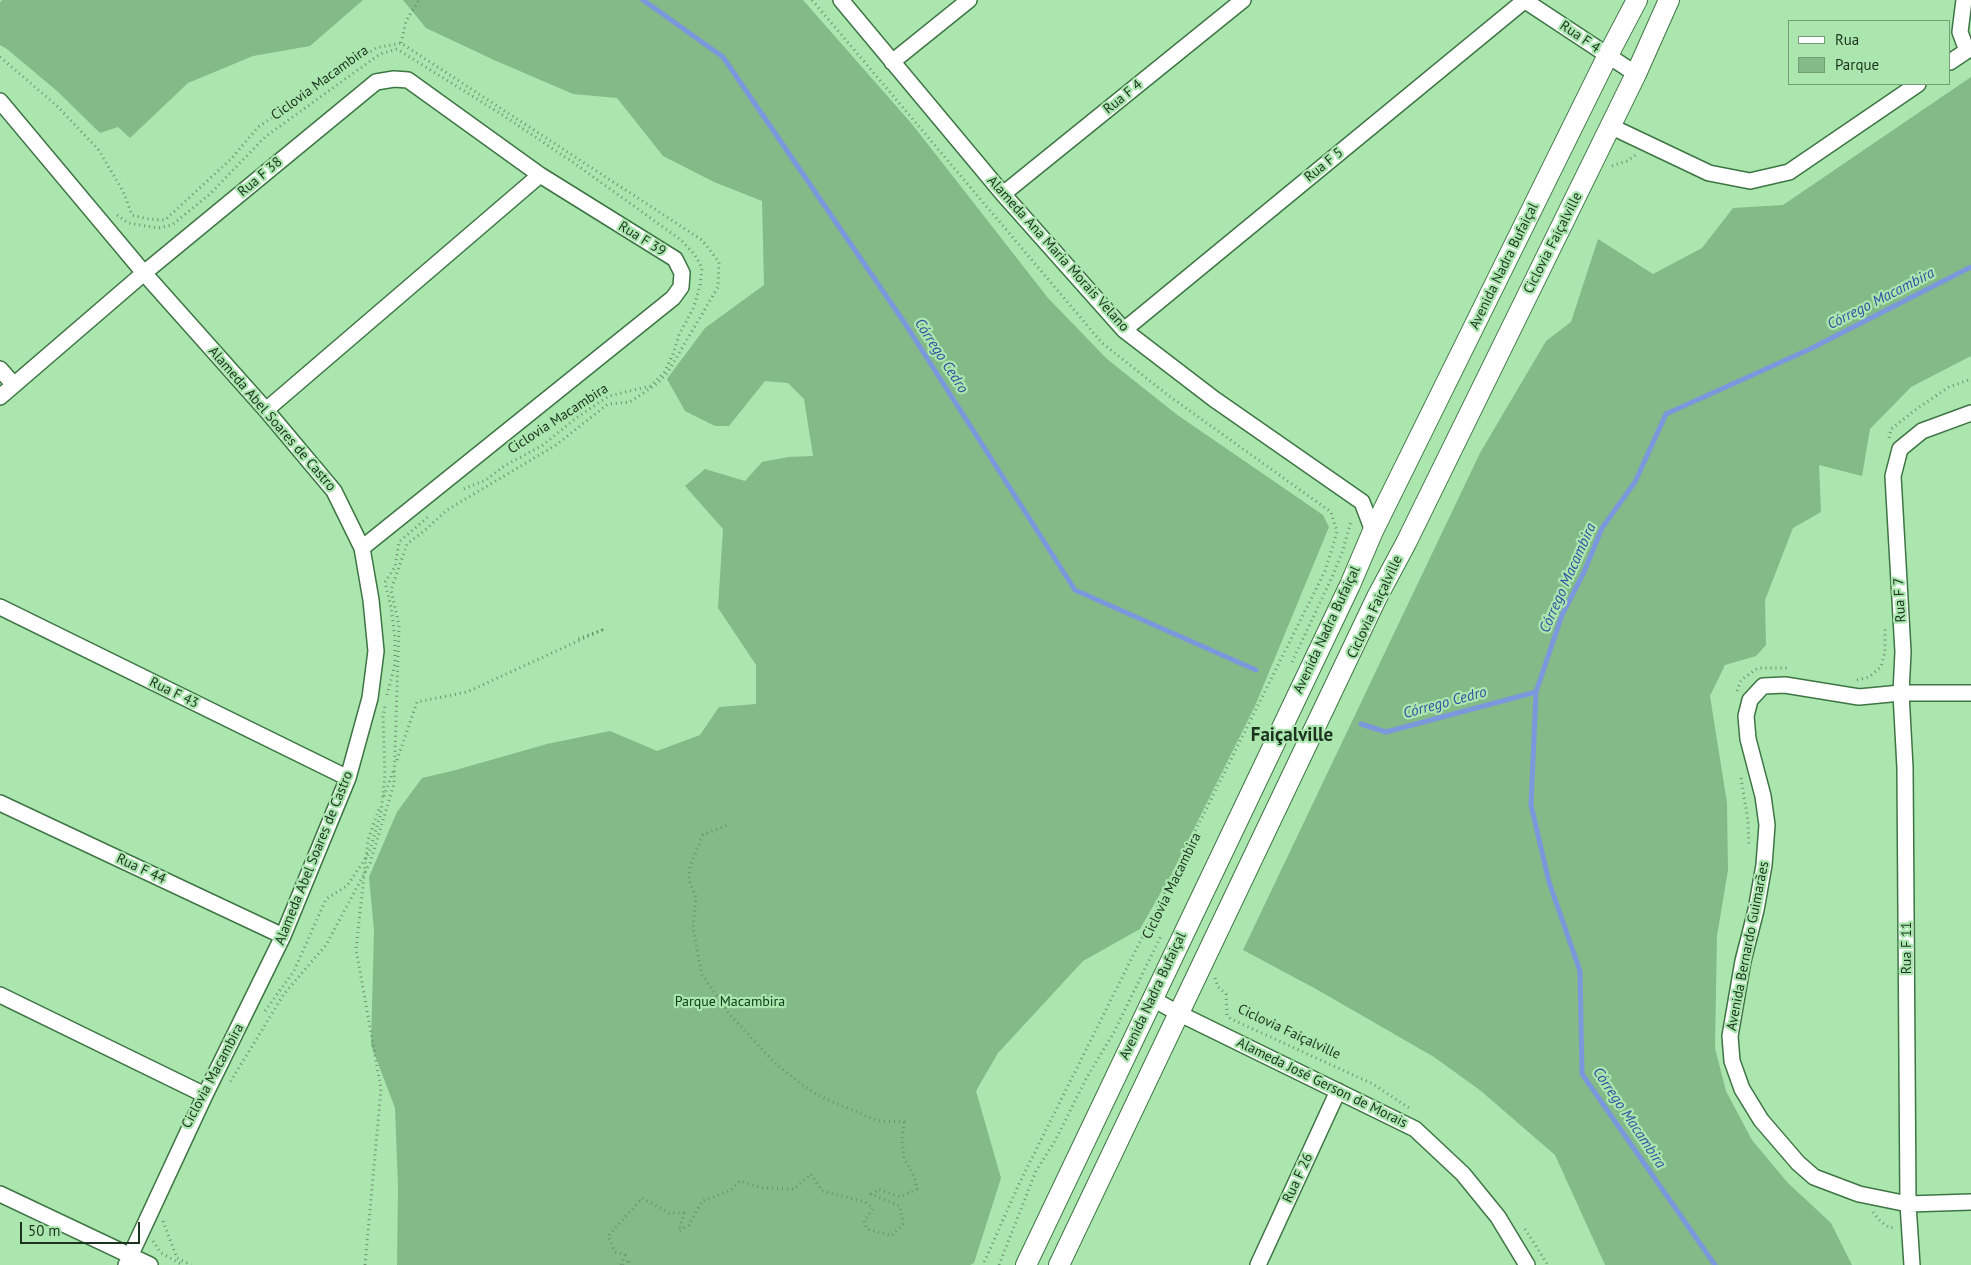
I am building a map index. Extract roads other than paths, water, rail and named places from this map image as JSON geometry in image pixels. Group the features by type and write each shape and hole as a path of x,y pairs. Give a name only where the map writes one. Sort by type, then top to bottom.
{"main road":[{"name":"Avenida Nadra Bufaiçal","path":"1026,1265 1151,998 1350,585 1373,530 1637,0"},
{"path":"1059,1265 1377,597 1406,543 1636,74 1669,0"}],"street":[{"name":"Alameda Ana Maria Morais Velano","path":"841,0 1003,194 1124,330 1214,399 1362,502 1373,530"},
{"path":"892,62 969,0"},
{"name":"Rua F 4","path":"1003,194 1243,0"},
{"name":"Rua F 4","path":"1524,0 1607,57 1636,74"},
{"name":"Rua F 5","path":"1124,330 1524,0"},
{"path":"1951,61 1969,49 1960,32 1964,0"},
{"name":"Rua F 39","path":"362,548 673,298 681,287 682,272 675,259 540,175 408,80 394,79 376,82"},
{"name":"Rua F 38","path":"0,396 144,273 376,82"},
{"path":"1610,126 1709,173 1750,181 1788,172 1917,85"},
{"name":"Alameda Abel Soares de Castro","path":"0,101 144,273 266,410 334,491 362,548 371,600 376,651 370,698 348,778 283,936 205,1095 128,1260"},
{"path":"266,410 540,175"},
{"path":"0,369 14,385"},
{"name":"Rua F 7","path":"1901,693 1903,652 1893,476 1900,448 1922,431 1971,413"},
{"name":"Rua F 43","path":"0,607 348,778"},
{"name":"Avenida Bernardo Guimarães","path":"1901,693 1859,697 1785,685 1763,686 1750,700 1746,716 1748,739 1763,796 1767,833 1756,910 1743,961 1730,1036 1732,1061 1742,1089 1761,1120 1798,1163 1814,1177 1859,1194 1908,1204 1971,1202"},
{"path":"1901,693 1971,693"},
{"name":"Rua F 11","path":"1901,693 1905,768 1908,1204 1912,1265"},
{"name":"Rua F 44","path":"0,803 283,936"},
{"path":"0,995 205,1095"},
{"name":"Alameda José Gerson de Morais","path":"1151,998 1415,1129 1463,1174 1498,1217 1527,1265"},
{"name":"Rua F 26","path":"1258,1265 1338,1091"},
{"path":"0,1194 128,1260 150,1265"}],"waterway":[{"name":"Córrego Cedro","path":"643,0 723,57 904,322 1075,590 1256,670"},
{"name":"Córrego Macambira","path":"1715,1265 1582,1074 1580,971 1549,882 1531,805 1536,692 1562,615 1584,572 1602,528 1635,482 1666,414 1810,349 1971,267"},
{"name":"Córrego Cedro","path":"1361,724 1386,732 1536,692"}],"district":[{"name":"Faiçalville","path":"1292,736"}],"park label":[{"name":"Parque Macambira","path":"730,1002"}]}
